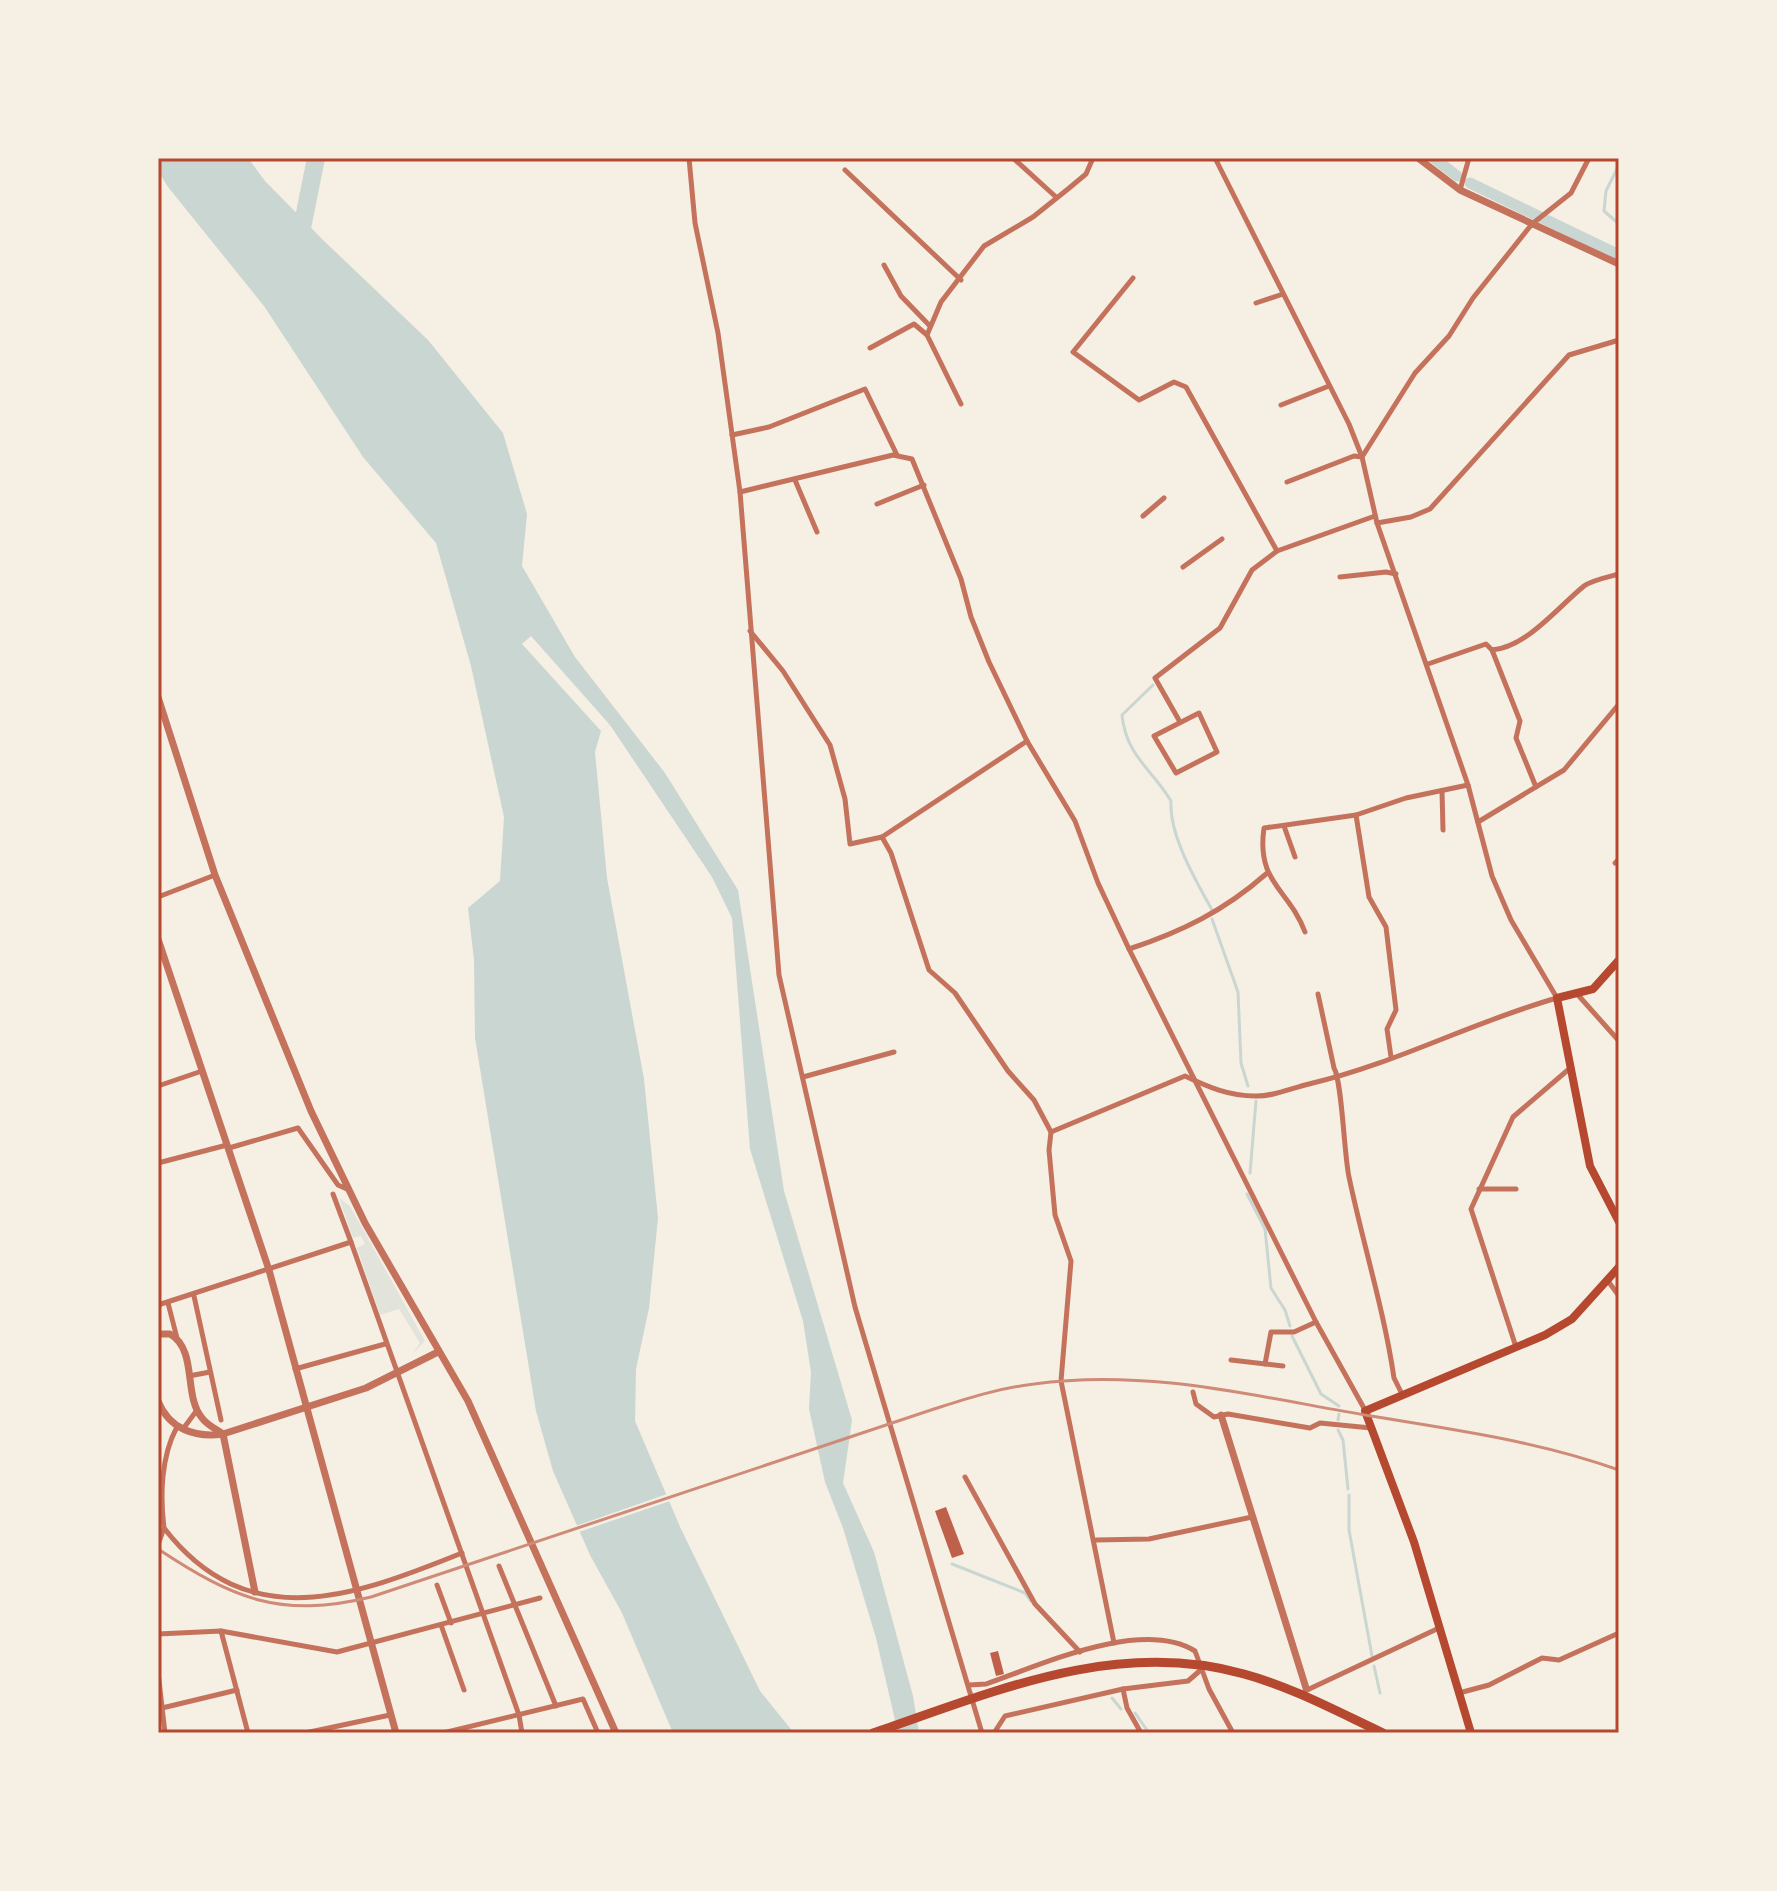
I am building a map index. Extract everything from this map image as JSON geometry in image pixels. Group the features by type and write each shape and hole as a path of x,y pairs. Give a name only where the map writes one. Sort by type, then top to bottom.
{"main road":[{"path":"1619,960 1593,989 1557,998 1590,1166 1619,1222"},
{"path":"1471,1733 1394,1483 1365,1411 1516,1348 1572,1319 1619,1267"},
{"path":"873,1733 1083,1667 1142,1661 1240,1673 1305,1692 1383,1733"}],"street":[{"path":"689,158 695,223 718,333 740,492 775,946 855,1307 982,1733"},
{"path":"1013,158 1056,197"},
{"path":"927,335 941,302 961,280 984,246 1033,217 1086,174 1093,158"},
{"path":"1051,1132 1185,1076 1212,1090 1259,1097 1340,1077 1391,1057 1405,1055 1498,1015 1557,998 1511,920 1492,876 1468,785 1377,523 1362,457 1215,158"},
{"path":"1418,158 1460,190 1536,222 1619,264"},
{"path":"1460,190 1469,158"},
{"path":"1362,457 1415,373 1449,336 1473,298 1536,222 1571,193 1589,158"},
{"path":"845,170 961,280"},
{"path":"884,265 901,296 930,326"},
{"path":"1133,278 1073,352 1139,400 1174,382 1186,387 1277,551"},
{"path":"1256,303 1283,294"},
{"path":"870,348 914,324 927,335 961,404"},
{"path":"1377,523 1430,509 1569,355 1619,340"},
{"path":"1281,405 1329,386"},
{"path":"732,435 769,427 865,389 898,456"},
{"path":"740,492 898,456 912,459 961,579 971,617 1027,741 1075,821 1098,883 1129,949 1316,1322 1365,1411"},
{"path":"1287,482 1354,456 1362,457"},
{"path":"795,480 817,532"},
{"path":"877,504 924,485"},
{"path":"1143,516 1164,498"},
{"path":"1180,722 1155,678 1220,628 1252,570 1277,551 1375,516"},
{"path":"1183,567 1222,539"},
{"path":"1340,577 1386,572 1396,574"},
{"path":"1492,650 1502,649 1521,638 1573,599 1585,585 1619,574"},
{"path":"750,630 783,671 830,745 845,799 850,844 882,837 1027,741"},
{"path":"1428,664 1486,644 1492,650 1520,721 1516,738 1536,787"},
{"path":"158,697 215,875 311,1111 350,1191 488,1443 616,1733"},
{"path":"1478,822 1573,761 1619,704"},
{"path":"1199,713 1217,752 1176,773 1154,736 1180,722 1199,713"},
{"path":"1305,932 1300,919 1266,874 1262,845 1264,828 1356,815 1468,785"},
{"path":"1442,791 1443,830"},
{"path":"1356,815 1369,897 1386,927 1396,1010 1387,1029 1391,1057"},
{"path":"1284,826 1295,857"},
{"path":"882,837 891,853 929,970 955,993 1008,1071 1034,1100 1051,1132 1049,1150 1055,1215 1071,1261 1061,1381 1072,1446 1096,1540 1114,1643"},
{"path":"1129,949 1184,931 1240,897 1266,874"},
{"path":"158,897 215,875"},
{"path":"158,939 269,1270 396,1733"},
{"path":"1318,994 1334,1068 1340,1077 1340,1121 1349,1177 1394,1378 1403,1397"},
{"path":"1578,995 1619,1041"},
{"path":"802,1077 894,1052"},
{"path":"1516,1348 1471,1209 1513,1117 1569,1069"},
{"path":"158,1086 203,1071"},
{"path":"158,1163 298,1128 338,1185 350,1191"},
{"path":"1479,1189 1516,1189"},
{"path":"333,1194 519,1715 522,1733"},
{"path":"158,1305 194,1296 351,1242"},
{"path":"1607,1280 1619,1296"},
{"path":"194,1296 221,1420"},
{"path":"168,1303 177,1338 183,1347 197,1410 202,1419 223,1434 255,1592"},
{"path":"1265,1364 1271,1332 1294,1332 1316,1322"},
{"path":"158,1334 164,1332 177,1338"},
{"path":"295,1369 385,1344"},
{"path":"158,1401 180,1428 201,1434 223,1434 306,1409 396,1376 438,1352"},
{"path":"1231,1360 1283,1366"},
{"path":"189,1376 210,1372"},
{"path":"1193,1392 1196,1404 1214,1417 1221,1415 1310,1428 1320,1423 1372,1428"},
{"path":"158,1545 164,1528 162,1489 171,1436 197,1410"},
{"path":"1221,1415 1305,1692 1439,1628"},
{"path":"965,1477 1035,1604 1080,1652"},
{"path":"1096,1540 1149,1539 1252,1517"},
{"path":"164,1528 198,1563 233,1584 255,1592 294,1599 329,1598 358,1591 394,1581 462,1553"},
{"path":"499,1566 556,1706"},
{"path":"437,1585 451,1623"},
{"path":"158,1634 221,1631 337,1652 540,1598"},
{"path":"441,1625 464,1690"},
{"path":"221,1631 248,1733"},
{"path":"1459,1693 1489,1685 1542,1658 1559,1660 1589,1649 1619,1633"},
{"path":"969,1685 986,1684 1114,1643 1167,1641 1195,1651 1209,1689 1233,1733"},
{"path":"994,1733 1005,1716 1123,1689 1188,1681 1203,1668"},
{"path":"158,1672 165,1733"},
{"path":"1123,1689 1127,1708 1141,1733"},
{"path":"162,1708 237,1690"},
{"path":"443,1733 583,1699 598,1733"},
{"path":"305,1733 390,1715"}],"shaded area":[{"path":"158,158 248,158 265,181 323,240 428,340 503,433 527,514 522,566 575,657 665,773 738,890 784,1191 852,1420 843,1483 874,1552 913,1696 919,1733 898,1733 876,1638 843,1528 825,1482 809,1409 811,1372 803,1321 750,1149 732,918 712,877 610,725 601,731 595,752 607,878 644,1079 658,1218 649,1308 636,1369 635,1421 681,1529 760,1691 794,1733 673,1733 622,1613 590,1555 553,1471 536,1411 475,1038 474,960 468,908 500,881 504,817 471,666 436,543 363,457 264,306 168,187 158,171"},
{"path":"339,1198 350,1206 425,1341 412,1354 420,1343 399,1309 380,1315 357,1248 365,1244 361,1236 353,1238"}],"pier":[{"path":"531,636 610,725 601,731 522,644"},
{"path":"670,1493 673,1500 576,1533 573,1527"}],"building":[{"path":"946,1507 964,1554 952,1558 935,1511"},
{"path":"998,1651 1004,1674 996,1676 990,1653"}],"waterway":[{"path":"299,243 316,158"},
{"path":"1434,158 1457,176"},
{"path":"1619,165 1606,191 1604,211 1619,224"},
{"path":"1470,183 1619,255"},
{"path":"1153,685 1122,715 1124,729 1134,752 1171,801 1171,814 1179,842 1212,910"},
{"path":"1212,919 1238,992 1241,1063 1248,1086"},
{"path":"1250,1173 1256,1101"},
{"path":"1247,1194 1265,1229 1271,1288 1285,1310 1290,1326"},
{"path":"1292,1336 1321,1394 1339,1406"},
{"path":"1338,1420 1339,1414"},
{"path":"1338,1430 1343,1440 1348,1489"},
{"path":"1349,1495 1349,1530 1372,1656"},
{"path":"952,1564 1025,1593 1031,1601"},
{"path":"1374,1666 1380,1693"},
{"path":"1112,1698 1121,1709"},
{"path":"1135,1713 1149,1733"}],"railway":[{"path":"158,1549 211,1581 259,1600 310,1606 339,1603 371,1597 958,1401 1021,1386 1077,1380 1161,1382 1245,1393 1496,1437 1558,1451 1619,1470"}]}
